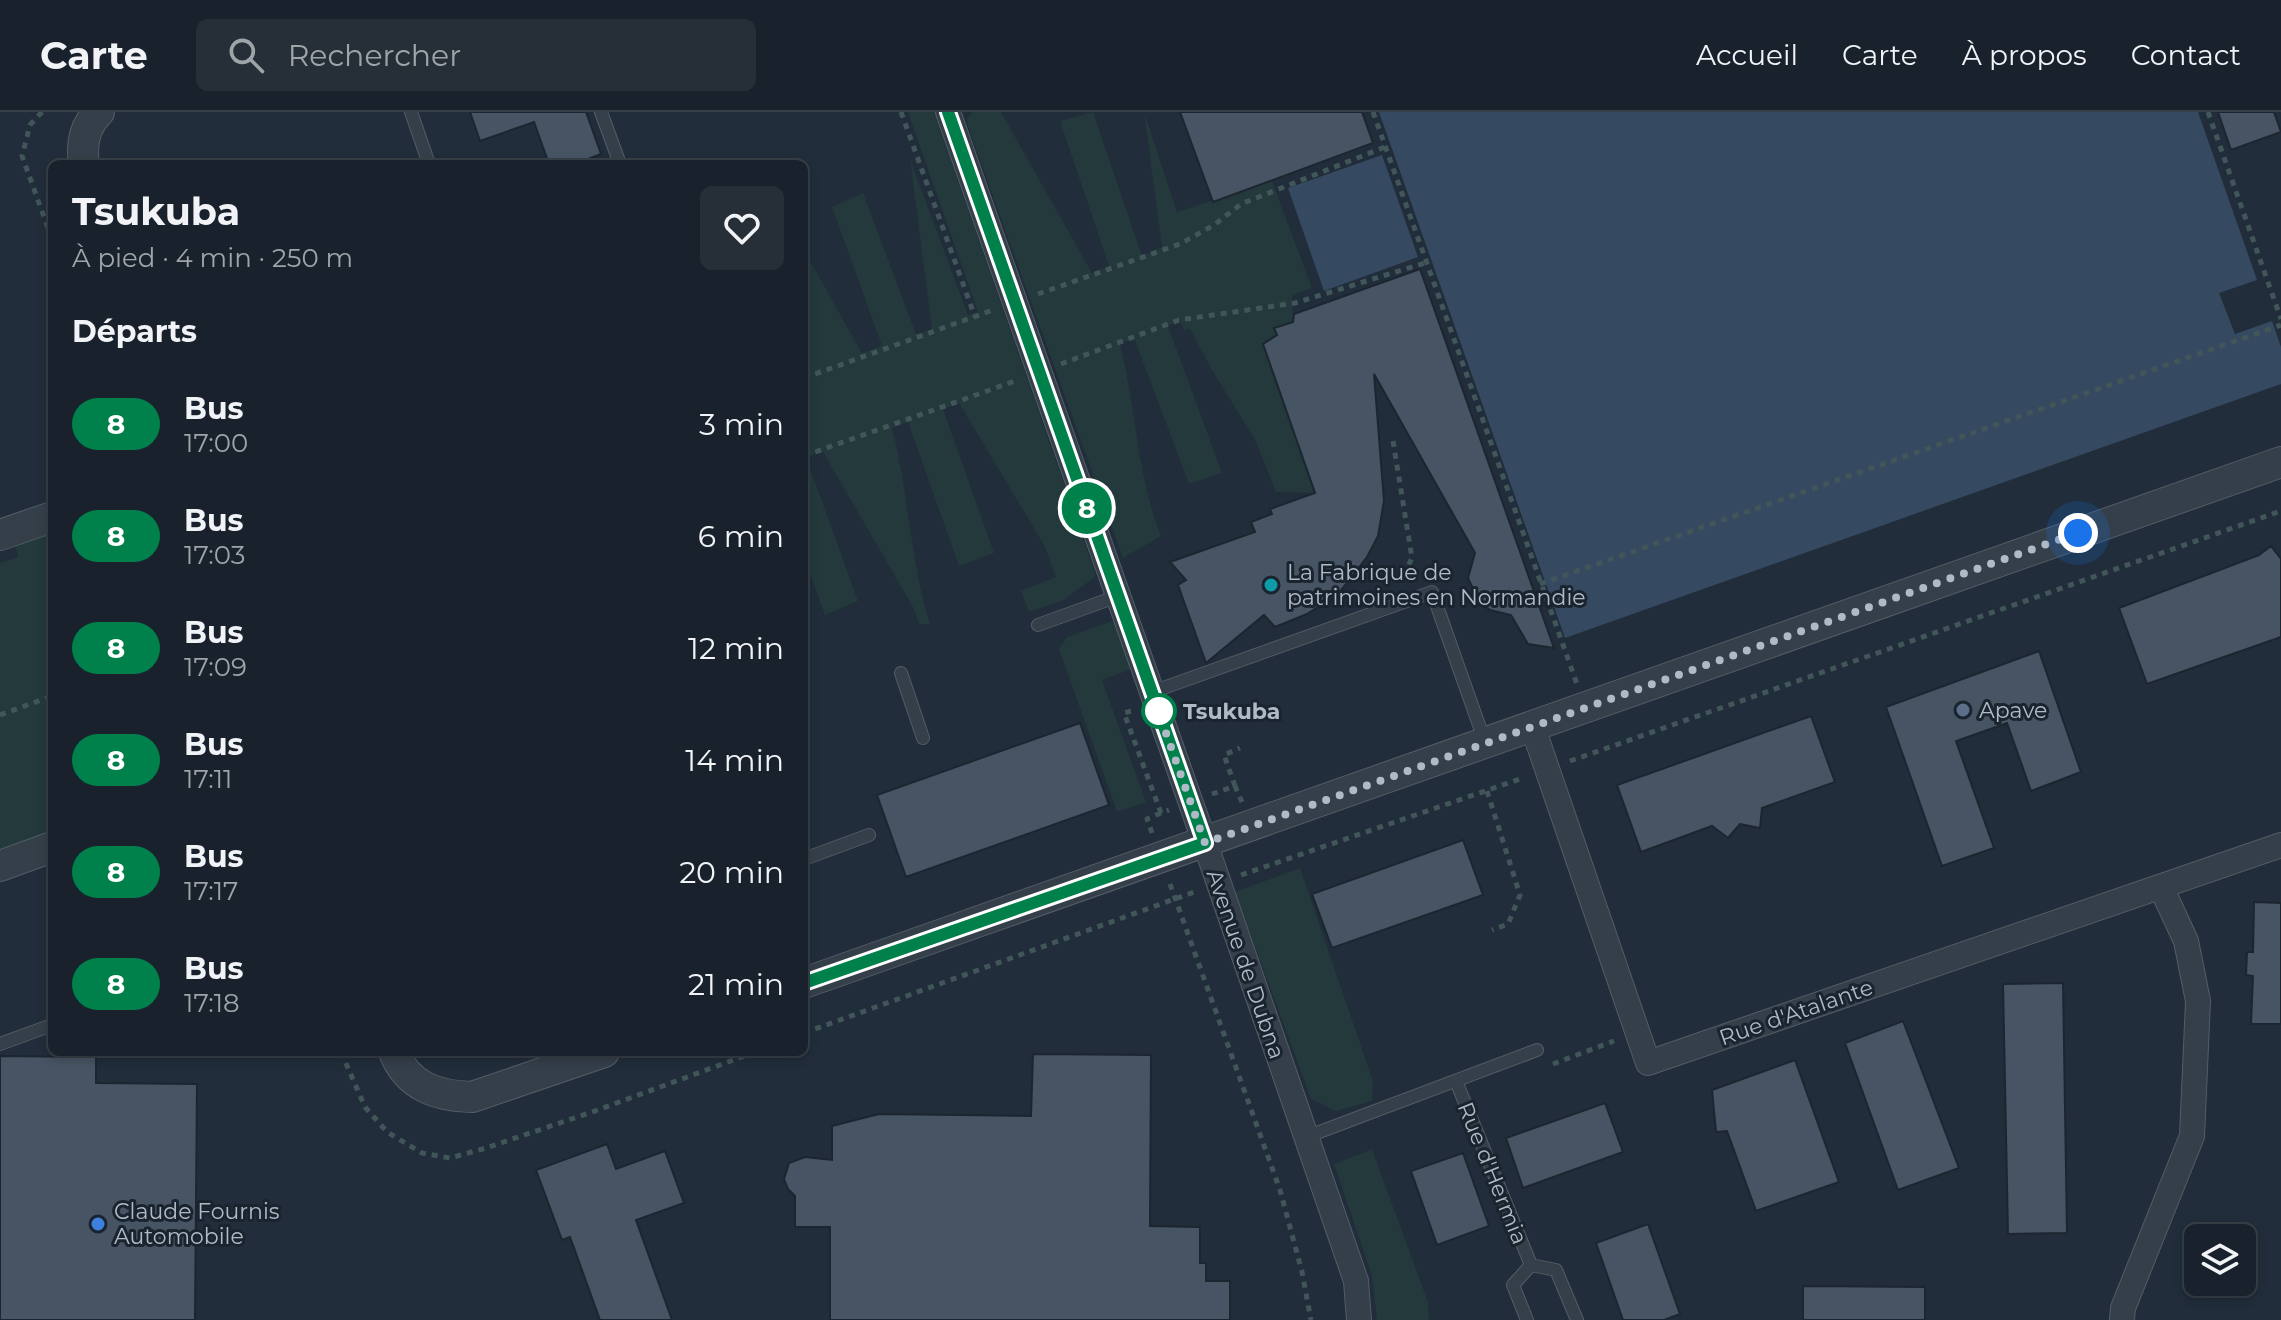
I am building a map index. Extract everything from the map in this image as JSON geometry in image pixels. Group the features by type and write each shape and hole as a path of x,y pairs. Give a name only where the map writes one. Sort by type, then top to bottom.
{"street":[{"path":"83,160 81,146 86,131 99,112"},
{"name":"Avenue de Dubna","path":"948,112 1356,1281 1359,1320"},
{"path":"808,982 2281,462"},
{"path":"0,535 48,518"},
{"name":"Rue d'Atalante","path":"1532,725 1648,1063 2281,845"},
{"path":"0,866 48,848"},
{"path":"2122,1320 2123,1308 2192,1136 2198,1001 2186,941 2161,887"},
{"path":"396,1056 406,1074 420,1086 452,1097 472,1097 592,1056"}],"lane":[{"path":"411,112 428,160"},
{"path":"601,112 619,160"},
{"path":"1152,692 1432,592 1485,742"},
{"path":"1038,625 1118,596"},
{"path":"901,673 923,738"},
{"path":"808,858 869,835"},
{"path":"0,1044 48,1026"},
{"path":"1306,1137 1537,1050"},
{"name":"Rue d'Hermia","path":"1456,1081 1531,1265"},
{"name":"Rue d'Hermia","path":"1527,1320 1513,1285 1531,1265"},
{"name":"Rue d'Hermia","path":"1531,1265 1556,1270 1577,1320"}],"path":[{"path":"42,112 30,125 22,156 48,228"},
{"path":"901,112 975,317"},
{"path":"1373,112 1578,687"},
{"path":"1540,584 2281,322 2208,112"},
{"path":"1032,296 1180,244 1214,225 1241,204 1385,147"},
{"path":"808,455 1179,320 1295,303 1425,263"},
{"path":"808,377 1002,307"},
{"path":"0,715 48,697"},
{"path":"1235,786 1224,755 1240,748"},
{"path":"1487,791 1520,895 1508,924 1492,930"},
{"name":"Avenue de Dubna","path":"1161,859 1280,1190 1311,1320"},
{"path":"1537,1050 1553,1065 1638,1032"}],"green space":[{"path":"908,112 934,112 1096,576 1064,600 1029,612 1021,591 1056,577 1044,545 959,403 943,409 994,553 959,566 908,422 892,428 918,576 930,624 919,624 914,609 823,452 808,456 808,257 862,353 882,346 832,207 863,193 916,334 932,330 910,159 968,315 978,312"},
{"path":"972,112 1001,112 1092,273 1109,266 1060,121 1093,112 1142,256 1162,247 1144,112 1177,212 1272,181 1312,288 1292,295 1293,322 1274,328 1277,335 1263,345 1315,493 1276,492 1255,440 1190,329 1184,330 1180,320 1168,326 1222,473 1189,484 1134,338 1120,344 1147,489 1161,536 1123,558 967,124"},
{"path":"808,463 858,601 825,615 808,568"},
{"path":"48,532 48,837 0,854 0,563 18,557 15,544"},
{"path":"1115,620 1132,669 1102,680 1146,802 1117,812 1059,649 1067,637"},
{"path":"1300,868 1373,1081 1372,1101 1336,1111 1311,1099 1235,892"},
{"path":"1372,1149 1428,1302 1429,1320 1377,1320 1372,1276 1334,1164"}],"water":[{"path":"1379,112 2198,112 2257,280 2219,293 2235,334 2272,321 2281,347 2281,384 1565,638"},
{"path":"1382,155 1418,257 1324,291 1288,188"}],"building":[{"path":"470,112 586,112 601,154 585,160 548,160 534,122 480,141"},
{"path":"1180,112 1362,112 1373,143 1213,202"},
{"path":"2218,112 2274,112 2281,132 2231,150"},
{"path":"1420,269 1554,648 1528,644 1511,615 1490,610 1479,602 1468,578 1475,553 1374,374 1384,501 1378,536 1367,557 1338,594 1307,614 1275,627 1264,615 1206,663 1178,585 1186,580 1170,562 1255,532 1251,522 1272,514 1270,509 1315,493 1263,344 1277,335 1274,328 1293,322 1294,314"},
{"path":"2271,546 2281,559 2281,637 2147,684 2119,608 2259,555"},
{"path":"2039,651 2081,772 2031,791 2007,723 1956,741 1994,848 1942,866 1886,707"},
{"path":"1811,716 1835,782 1762,808 1760,828 1740,824 1728,838 1712,826 1641,852 1617,785"},
{"path":"1080,723 1109,805 906,877 877,795"},
{"path":"1463,840 1483,895 1332,948 1312,894"},
{"path":"2254,902 2281,903 2281,1024 2251,1024 2253,976 2246,975 2247,952 2253,952"},
{"path":"2063,983 2067,1233 2008,1234 2003,984"},
{"path":"1903,1021 1959,1168 1898,1190 1845,1043"},
{"path":"1033,1054 1151,1055 1150,1226 1200,1227 1200,1263 1206,1263 1206,1281 1230,1281 1230,1320 830,1320 830,1227 795,1227 795,1196 784,1179 789,1163 805,1157 832,1160 832,1126 879,1114 1031,1116"},
{"name":"Claude Fournis Automobile","path":"0,1056 96,1057 96,1083 197,1084 195,1320 0,1320"},
{"path":"1795,1060 1839,1182 1756,1211 1727,1131 1716,1132 1712,1090"},
{"path":"1605,1103 1623,1152 1523,1188 1506,1138"},
{"path":"607,1144 616,1169 665,1151 684,1203 636,1220 672,1320 600,1320 570,1237 562,1240 536,1170"},
{"path":"1463,1153 1489,1226 1437,1245 1411,1171"},
{"path":"1648,1224 1680,1314 1664,1320 1623,1320 1596,1243"},
{"path":"1803,1286 1925,1287 1925,1320 1803,1320"}],"bus line":[{"name":"8","path":"808,982 1205,843 948,112"}],"place":[{"name":"La Fabrique de patrimoines en Normandie","path":"1271,585"},
{"name":"Apave","path":"1963,710"},
{"name":"Tsukuba","path":"1159,711"},
{"name":"Claude Fournis Automobile","path":"98,1224"}],"route":[{"path":"1159,711 1155,702 1205,843 2078,533"}]}
